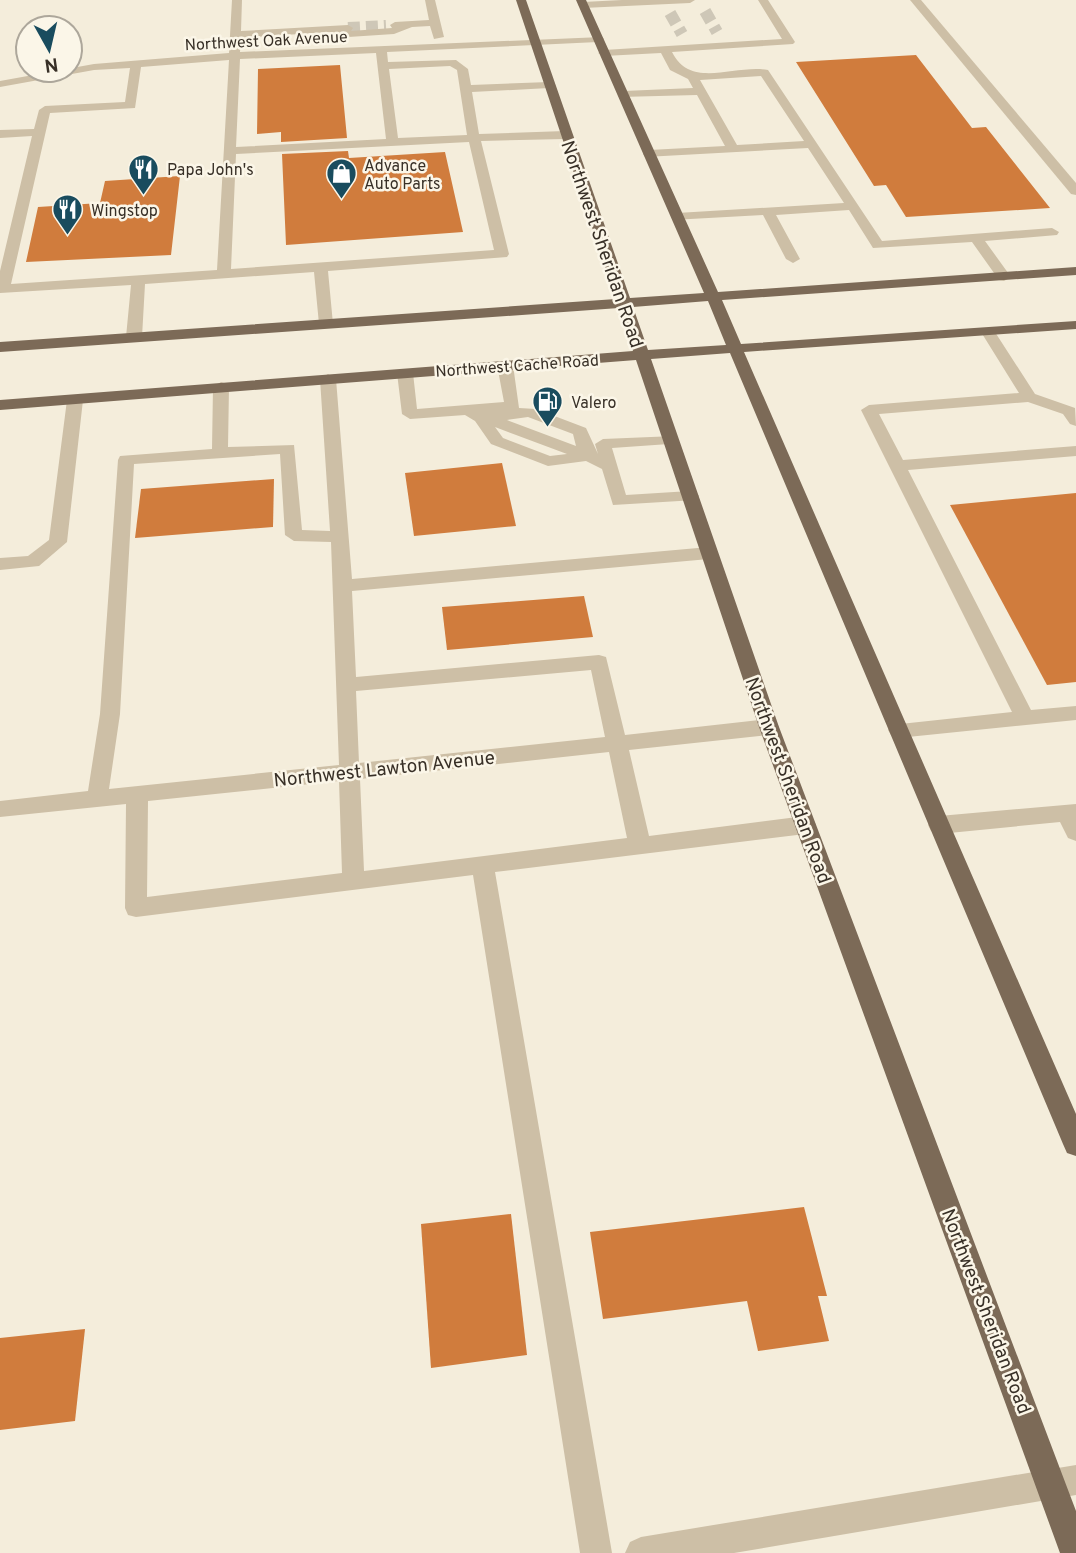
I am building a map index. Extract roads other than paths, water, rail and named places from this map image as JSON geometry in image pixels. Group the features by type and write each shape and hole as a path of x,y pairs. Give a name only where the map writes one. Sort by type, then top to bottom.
{"main road":[{"name":"Northwest Sheridan Road","path":"521,0 769,727 805,825 1064,1482 1076,1553"},
{"path":"582,3 713,297 1076,1144"},
{"path":"0,347 1076,271"},
{"name":"Northwest Cache Road","path":"0,405 505,365 1076,325"}],"street":[{"path":"225,274 228,151 237,0"},
{"path":"430,0 440,46"},
{"path":"582,3 690,0"},
{"path":"604,53 789,42 763,0"},
{"path":"915,0 1076,191"},
{"path":"664,1 670,13"},
{"path":"386,26 435,23"},
{"path":"312,30 323,36 394,31 408,25"},
{"path":"236,35 348,28"},
{"path":"717,32 724,46"},
{"path":"682,34 688,48"},
{"name":"Northwest Oak Avenue","path":"0,84 42,74 235,56 598,39"},
{"path":"380,49 392,141"},
{"path":"665,50 674,68 693,77 764,72 878,245 1052,232"},
{"path":"136,64 131,105 45,110 2,289 502,254 474,138 462,69 452,62 383,66"},
{"path":"693,77 733,149"},
{"path":"466,89 549,85"},
{"path":"624,95 701,90"},
{"path":"0,134 39,132"},
{"path":"228,151 392,141 565,135"},
{"path":"649,154 812,144"},
{"path":"677,217 853,206"},
{"path":"767,211 793,259"},
{"path":"976,238 1004,277"},
{"path":"321,267 326,324"},
{"path":"134,337 138,279"},
{"path":"988,332 1029,397"},
{"path":"405,373 410,414 474,414 513,406 505,365"},
{"path":"328,379 343,586 353,881"},
{"path":"220,453 221,387"},
{"path":"1025,718 869,410 1029,397 1069,411 1076,421"},
{"path":"0,564 33,562 58,542 75,400"},
{"path":"474,414 512,426 610,467"},
{"path":"669,439 603,444 619,501 690,496"},
{"path":"97,799 110,714 126,460 288,449 294,535 340,537"},
{"path":"897,466 1076,451"},
{"path":"343,586 709,553"},
{"path":"346,685 599,662 640,846"},
{"path":"898,730 1076,713"},
{"name":"Northwest Lawton Avenue","path":"0,809 769,727"},
{"path":"137,795 136,908 805,825"},
{"path":"940,825 1073,819"},
{"path":"483,865 596,1553"},
{"path":"641,1553 685,1549 1064,1482"}],"tunnel":[{"path":"705,11 717,32"},
{"path":"670,13 682,34"},
{"path":"348,28 386,26"}],"place":[{"name":"Papa John's","path":"144,196"},
{"name":"Advance Auto Parts","path":"341,201"},
{"name":"Wingstop","path":"68,237"},
{"name":"Valero","path":"548,429"}]}
